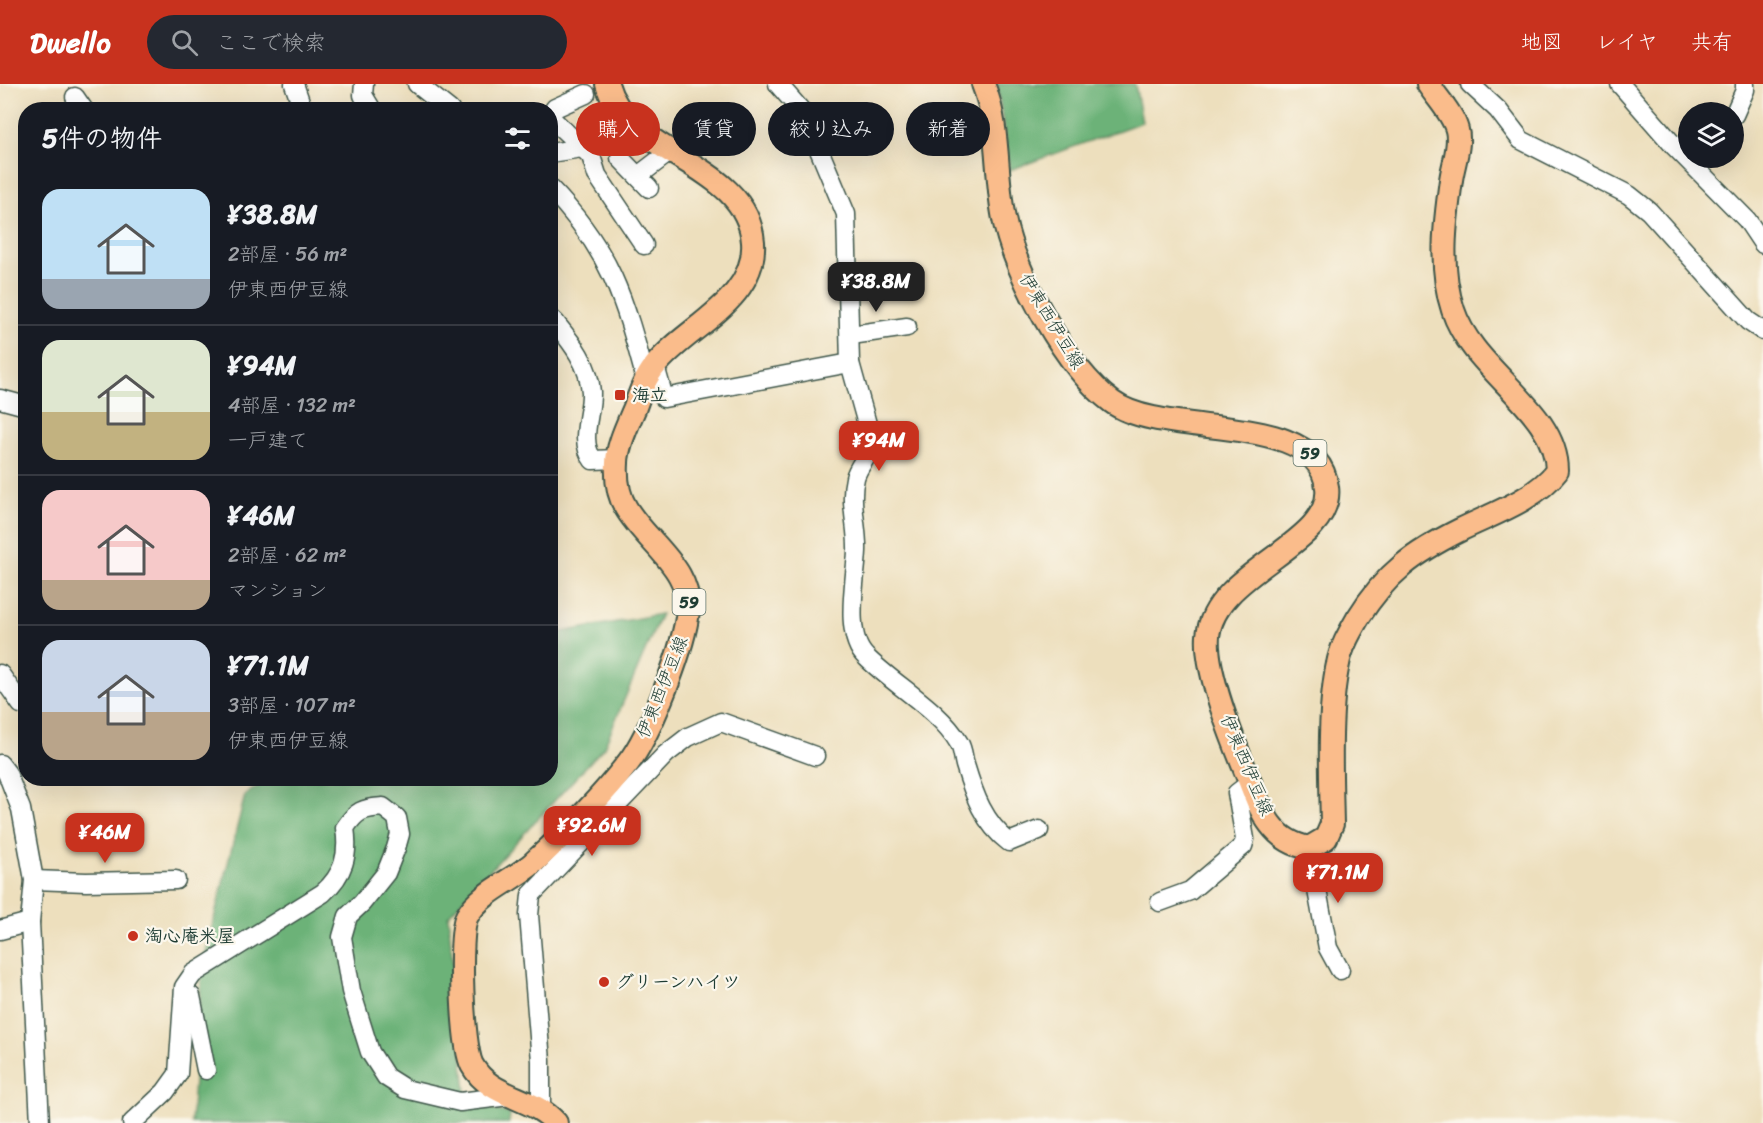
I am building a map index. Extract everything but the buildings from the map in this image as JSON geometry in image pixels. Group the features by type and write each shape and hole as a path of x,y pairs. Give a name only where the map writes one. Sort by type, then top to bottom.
{"main road":[{"name":"伊東西伊豆線","path":"607,84 622,115 631,124 672,150"},
{"name":"伊東西伊豆線","path":"983,84 991,109 1004,219 1014,254 1048,322 1086,378 1102,394 1126,411 1167,422 1240,431 1293,442 1320,464 1328,490 1319,520 1228,594 1215,610 1210,622 1208,653 1229,732 1250,783 1277,834 1286,842 1309,848"},
{"path":"1309,848 1326,838 1332,824 1334,688 1338,662 1348,635 1368,602 1386,579 1422,549 1522,499 1550,481 1557,471 1553,444 1545,428 1479,356 1462,334 1453,312 1445,271 1444,238 1457,130 1428,84"},
{"name":"伊東西伊豆線","path":"548,1115 509,1096 484,1080 473,1068 467,1053 463,1027 464,922 479,902 526,868 552,845 630,762 649,727 662,695 688,616 687,594 680,575 624,506 619,492 617,459 650,373 731,297 747,272 753,243 748,220 730,193 680,156"}],"street":[{"path":"294,84 300,102"},
{"path":"364,84 363,95 367,102"},
{"path":"778,84 804,114 846,214 850,363 872,442 871,452 855,476 852,505 858,549 853,591 855,639 863,655 902,690 941,718 961,745 974,792 992,829 1009,842 1039,830"},
{"path":"1470,84 1498,110 1521,140 1629,195 1649,211 1748,321 1763,331"},
{"path":"1620,84 1678,141"},
{"path":"1740,102 1745,84"},
{"path":"421,85 441,102"},
{"path":"558,107 586,94"},
{"path":"558,125 576,142"},
{"path":"558,152 576,149"},
{"path":"620,158 643,182 672,150"},
{"path":"591,156 597,175 644,245"},
{"path":"1702,168 1747,220 1763,244"},
{"path":"558,196 579,218 604,255 650,373 664,398 850,363"},
{"path":"558,326 577,349 591,392 586,425 587,452 593,460 617,459"},
{"path":"851,335 907,327"},
{"path":"0,399 18,404"},
{"path":"0,674 18,700"},
{"path":"548,1115 541,1062 529,915 531,895 666,754 688,737 721,722 815,756"},
{"path":"0,764 7,772 21,809 34,880 30,922 40,1123"},
{"path":"1160,902 1190,891 1243,846 1245,839 1237,793 1250,783"},
{"path":"132,1123 165,1092 178,1074 184,987 193,974 323,893 336,882 346,861 348,847 345,828 353,815 362,808 383,807 397,818 400,834 386,873 362,903 348,916 342,937 351,991 370,1052 386,1077 405,1089 460,1102 509,1096"},
{"path":"1309,848 1328,948 1340,970"},
{"path":"34,880 86,882 176,880"},
{"path":"0,930 30,922"},
{"path":"193,974 191,1001 206,1070"}],"green space":[{"path":"997,84 1135,84 1142,122 1010,170"},
{"path":"661,614 604,747 448,916 467,1102 510,1114 509,1123 191,1123 202,967 245,795 258,786 558,786 558,633"}],"place":[{"name":"海立","path":"620,395"},
{"name":"淘心庵米屋","path":"133,936"},
{"name":"グリーンハイツ","path":"604,982"}]}
